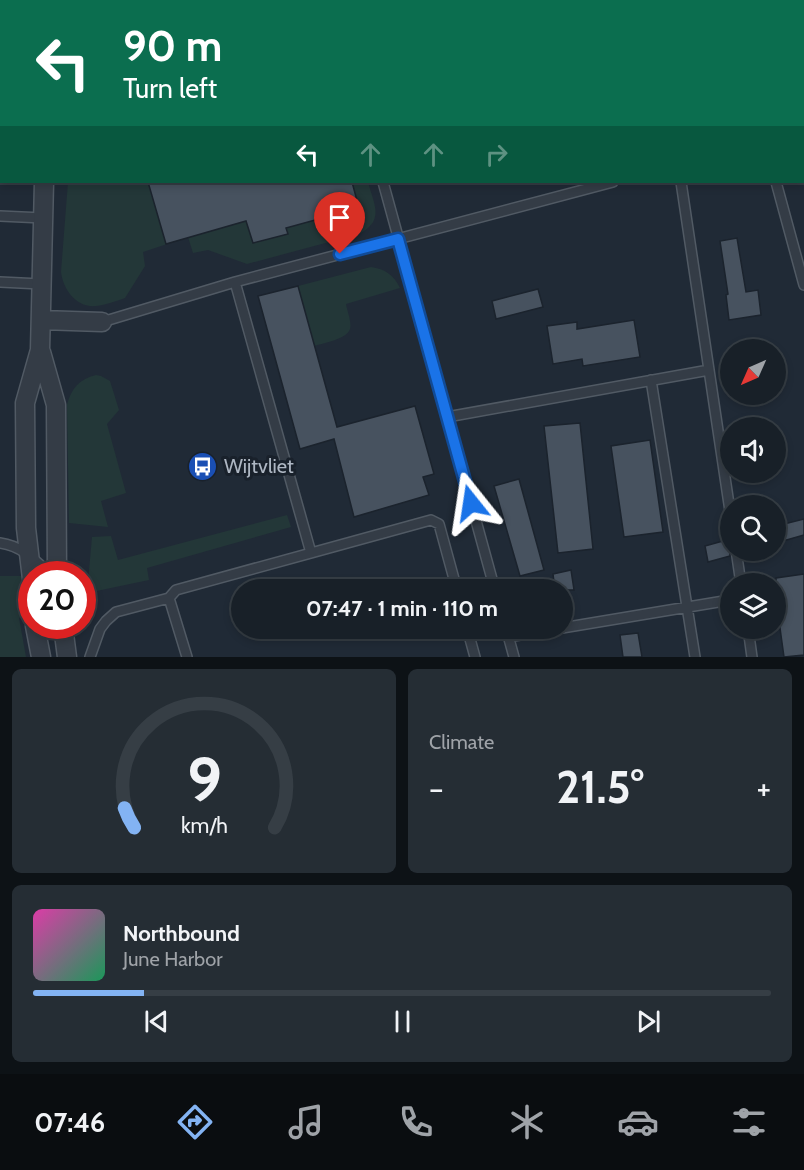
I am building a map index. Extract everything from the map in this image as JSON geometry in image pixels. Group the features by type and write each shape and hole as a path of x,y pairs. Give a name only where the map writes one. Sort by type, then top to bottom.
{"street":[{"path":"30,561 26,528 25,404 40,350 44,183"},
{"path":"41,320 102,322"},
{"path":"40,350 56,405 57,561"},
{"path":"38,639 41,657"},
{"path":"65,639 67,657"}],"lane":[{"path":"383,183 492,579"},
{"path":"102,322 235,282 609,183"},
{"path":"681,183 728,495"},
{"path":"776,183 804,285"},
{"path":"0,216 43,219"},
{"path":"0,282 41,284"},
{"path":"235,282 311,553"},
{"path":"447,417 709,370"},
{"path":"651,380 695,657"},
{"path":"90,657 100,629 116,612 169,598 176,591 431,520 439,524 454,579"},
{"path":"0,543 15,546 36,561"},
{"path":"169,598 187,657"},
{"path":"573,626 720,602"},
{"path":"470,639 475,657"},
{"path":"508,639 513,657"},
{"path":"750,639 752,657"}],"green space":[{"path":"68,183 368,183 375,205 375,217 372,223 359,234 247,264 208,250 193,253 188,237 143,252 145,266 125,298 103,305 89,306 77,301 64,285 61,272"},
{"path":"371,267 388,273 400,288 346,304 350,323 348,332 335,340 314,346 298,286"},
{"path":"96,375 110,381 119,410 107,424 126,493 101,501 108,527 69,523 67,405 77,386 85,379"},
{"path":"287,515 291,527 147,568 149,580 96,591 96,561 90,561 92,537 111,536 118,560"},
{"path":"0,576 18,576 18,639 23,639 26,657 0,657"}],"building":[{"path":"148,183 352,183 359,208 286,228 288,234 253,243 246,221 166,244"},
{"path":"737,238 746,292 758,290 761,315 729,320 726,295 728,294 720,241"},
{"path":"298,286 337,427 415,406 434,474 423,477 429,495 354,517 334,439 300,449 258,296"},
{"path":"538,289 543,307 496,319 492,301"},
{"path":"634,320 640,357 583,366 582,359 553,364 547,326 577,322 577,329"},
{"path":"580,423 593,549 558,553 544,426"},
{"path":"650,440 663,532 624,537 611,446"},
{"path":"519,479 544,570 520,576 494,486"},
{"path":"804,519 804,535 786,540 786,524"},
{"path":"720,542 720,559 708,562 705,546"},
{"path":"571,570 572,579 554,579 553,574"},
{"path":"804,574 804,655 784,657 782,639 786,639 786,577"},
{"path":"638,633 642,657 623,657 620,635"}],"place":[{"name":"Wijtvliet","path":"203,466"}],"route":[{"path":"340,254 398,239 471,503"}]}
